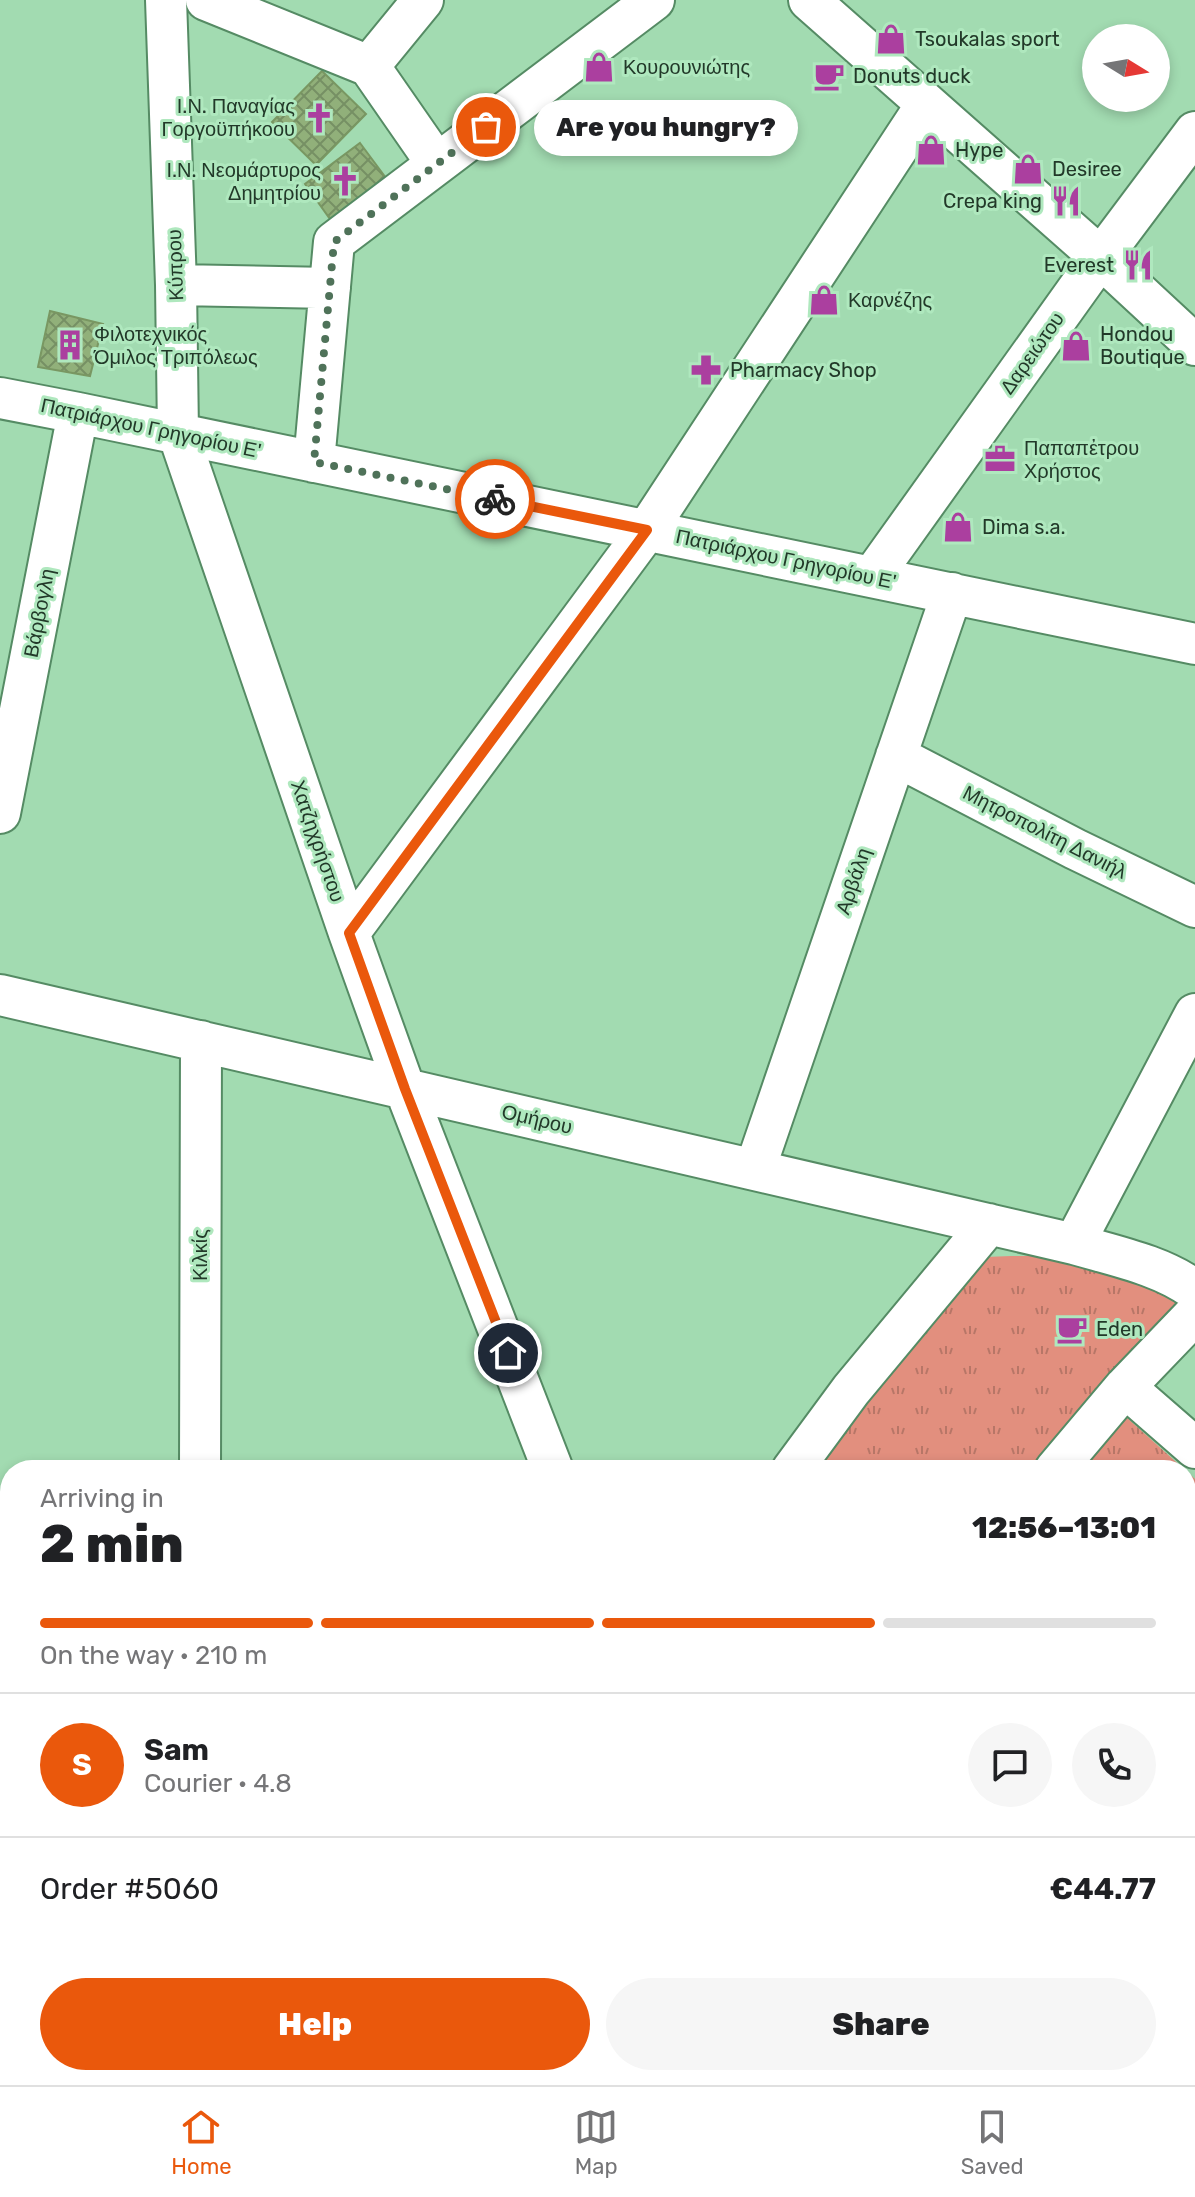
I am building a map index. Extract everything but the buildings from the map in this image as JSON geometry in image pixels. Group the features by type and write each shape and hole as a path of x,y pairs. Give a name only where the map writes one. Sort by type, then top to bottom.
{"street":[{"name":"Κύπρου","path":"166,0 178,433"},
{"path":"206,0 369,66 437,164"},
{"path":"369,66 423,0"},
{"path":"314,462 334,242 654,0"},
{"path":"818,3 926,105 1100,257 1195,345"},
{"path":"349,933 647,530 926,105"},
{"name":"Δαρειώτου","path":"872,577 1100,257 1195,132"},
{"path":"176,285 330,288"},
{"name":"Πατριάρχου Γρηγορίου Ε'","path":"0,398 1195,644"},
{"name":"Βάρβογλη","path":"0,813 18,630 78,413"},
{"name":"Χατζηχρήστου","path":"178,433 405,1089 549,1460"},
{"name":"Αρβάλη","path":"755,1169 952,593"},
{"name":"Μητροπολίτη Δανιήλ","path":"896,756 1195,907"},
{"name":"Ομήρου","path":"0,995 1074,1244 1135,1262 1182,1281 1195,1290"},
{"path":"1074,1244 1195,1014"},
{"name":"Κιλκίς","path":"200,1460 201,1041"},
{"path":"799,1460 851,1390 989,1224"},
{"path":"1063,1460 1125,1387 1195,1314"},
{"path":"1125,1387 1195,1448"}],"green space":[{"path":"1051,1256 1136,1274 1178,1301 1043,1460 816,1460 985,1257"},
{"path":"1125,1416 1174,1460 1088,1460"}],"way so far":[{"path":"486,127 334,242 314,462 495,499"}],"place":[{"name":"Tsoukalas sport","path":"891,39"},
{"name":"Κουρουνιώτης","path":"599,67"},
{"name":"Donuts duck","path":"829,76"},
{"name":"Ι.Ν. Παναγίας Γοργοϋπήκοου","path":"319,118"},
{"name":"Are you hungry?","path":"486,127"},
{"name":"Hype","path":"931,150"},
{"name":"Desiree","path":"1028,169"},
{"name":"Ι.Ν. Νεομάρτυρος Δημητρίου","path":"345,181"},
{"name":"Crepa king","path":"1066,201"},
{"name":"Everest","path":"1138,265"},
{"name":"Καρνέζης","path":"824,300"},
{"name":"Φιλοτεχνικός Όμιλος Τριπόλεως","path":"70,345"},
{"name":"Hondou Boutique","path":"1076,346"},
{"name":"Pharmacy Shop","path":"706,370"},
{"name":"Παπαπἐτρου Χρήστος","path":"1000,459"},
{"name":"Dima s.a.","path":"958,527"},
{"name":"Eden","path":"1072,1329"}],"route":[{"path":"495,499 647,530 349,933 405,1089 508,1353"}]}
